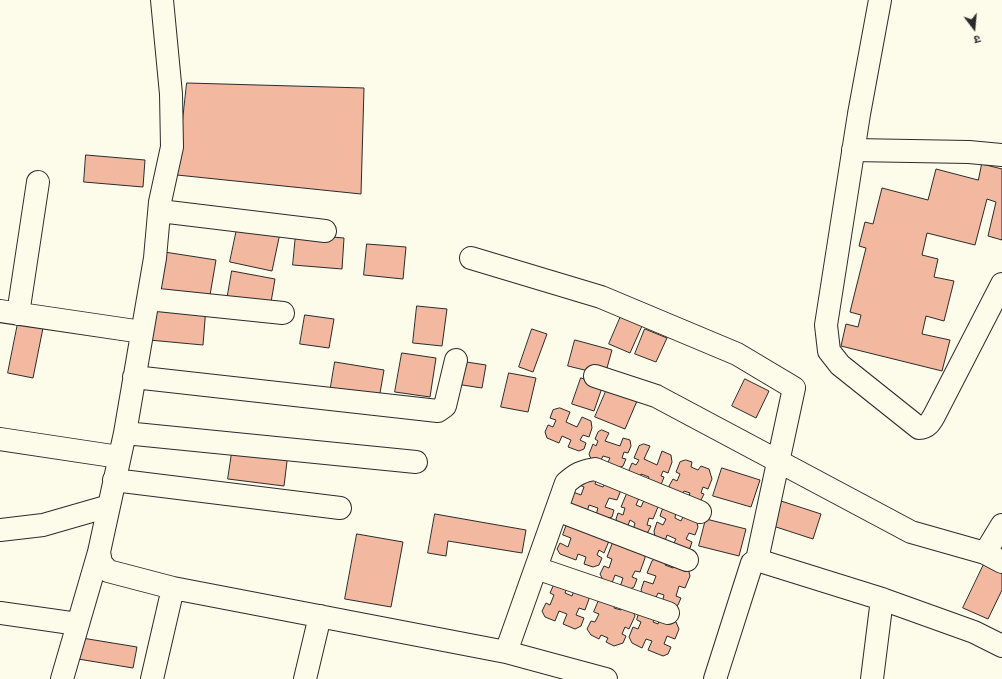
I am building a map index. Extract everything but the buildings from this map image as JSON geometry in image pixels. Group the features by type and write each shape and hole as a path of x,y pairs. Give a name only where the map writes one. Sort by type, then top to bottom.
{"street":[{"path":"62,679 99,552 125,433 155,258 160,210 172,147 171,94 162,0"},
{"path":"880,0 853,150 826,325 829,351 840,365 919,428 923,428 929,425 934,416 1002,284"},
{"path":"853,150 969,152 1002,155"},
{"path":"38,182 9,312 142,332"},
{"path":"160,210 326,231"},
{"path":"471,258 601,297 737,354 794,388 757,560 752,563 715,679"},
{"path":"148,299 283,313"},
{"path":"134,377 438,411 445,406 456,360"},
{"path":"595,376 656,396 911,532 994,557 1002,525"},
{"path":"125,433 416,462"},
{"path":"0,439 119,457"},
{"path":"506,652 566,484 570,480 583,471 596,470 700,512"},
{"path":"114,480 340,508"},
{"path":"0,530 43,525 109,506"},
{"path":"557,510 687,560"},
{"path":"99,552 101,563 108,571 173,588 506,652 544,672 606,679"},
{"path":"757,560 882,599 974,632 1002,646"},
{"path":"536,568 668,613"},
{"path":"152,679 173,588"},
{"path":"872,679 882,599"},
{"path":"0,613 78,624"},
{"path":"305,679 320,616"}]}
